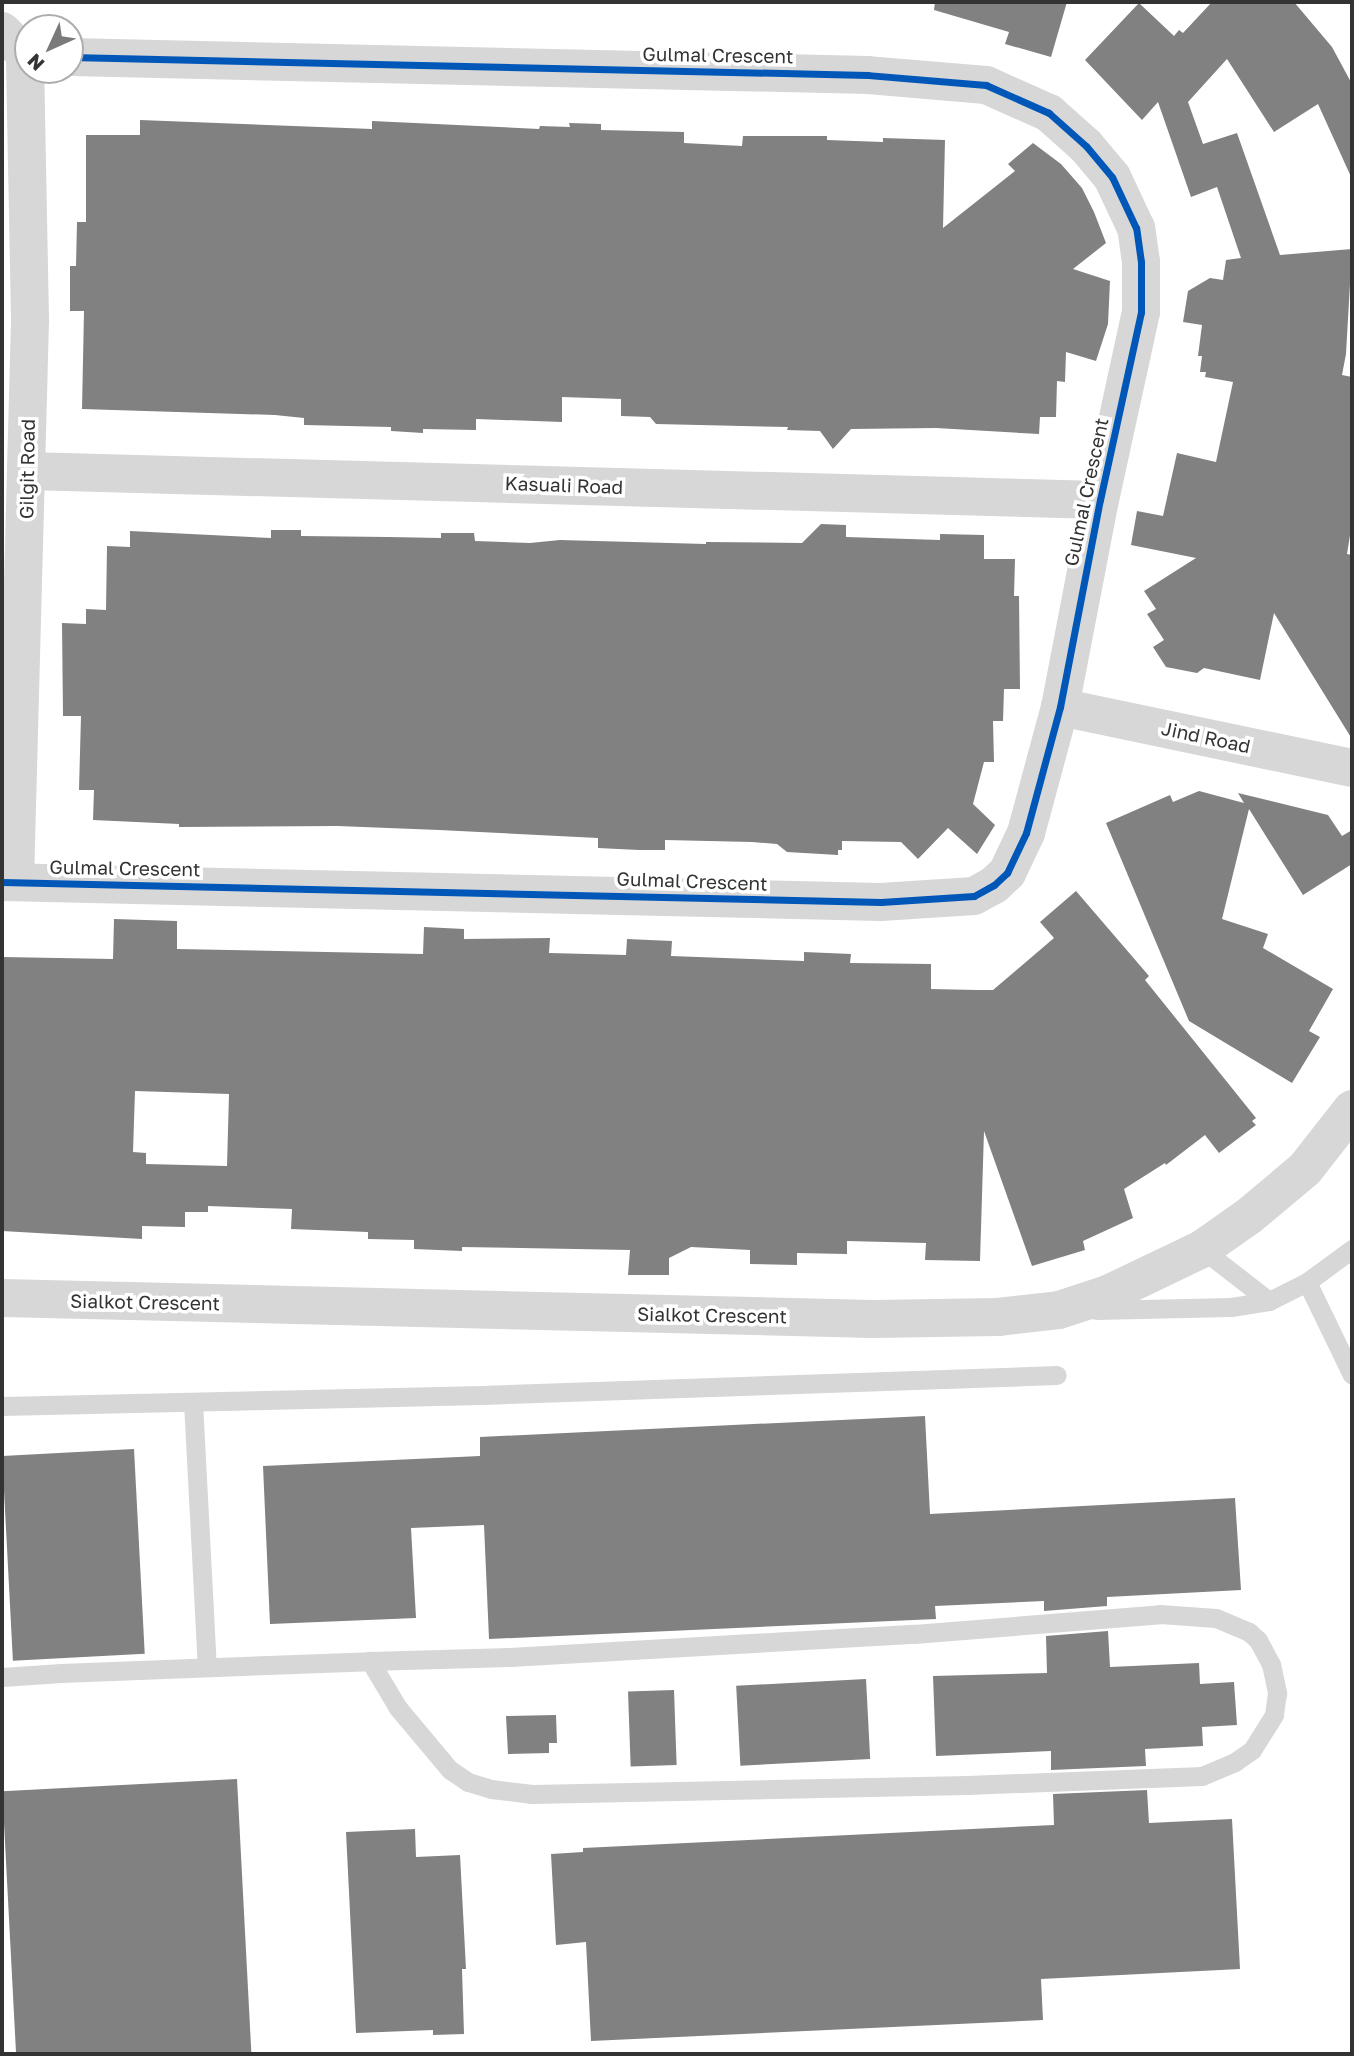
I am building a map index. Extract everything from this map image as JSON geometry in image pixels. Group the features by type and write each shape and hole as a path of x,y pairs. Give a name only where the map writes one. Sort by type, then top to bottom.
{"street":[{"name":"Gulmal Crescent","path":"8,882 853,902 974,896 994,885 1017,856 1060,707 1100,500 1141,312 1141,262 1136,228 1112,177 1086,146 1049,113 1022,98 986,85 868,75 84,57"},
{"name":"Gilgit Road","path":"8,882 28,471 30,320 20,84"},
{"name":"Kasuali Road","path":"28,471 1100,500"},
{"name":"Jind Road","path":"1060,707 1352,768"},
{"name":"Sialkot Crescent","path":"2,1298 886,1319 998,1317 1059,1310 1119,1289 1202,1249 1249,1216 1305,1169 1352,1109"}],"lane":[{"path":"1202,1249 1269,1301"},
{"path":"1059,1310 1205,1309 1269,1301 1307,1282 1352,1249"},
{"path":"1307,1282 1352,1375"},
{"path":"2,1406 1057,1375"},
{"path":"193,1402 207,1667"},
{"path":"2,1677 914,1634 1160,1614 1216,1618 1248,1632 1258,1640 1271,1664 1277,1693 1274,1715 1252,1750 1236,1762 1202,1776 967,1785 532,1794 491,1789 468,1782 450,1770 398,1707 370,1661"}],"building":[{"path":"935,2 1067,2 1051,57 1005,44 1009,32 934,10"},
{"path":"1212,2 1294,2 1332,47 1352,84 1352,179 1318,104 1274,132 1227,59 1188,102 1203,144 1237,133 1280,255 1352,249 1346,354 1342,375 1352,377 1352,523 1347,554 1352,555 1352,739 1274,613 1260,680 1204,668 1197,673 1166,667 1153,647 1164,640 1147,614 1156,609 1144,591 1196,558 1131,545 1137,511 1163,516 1177,453 1216,462 1233,382 1205,377 1206,372 1200,372 1202,356 1198,356 1202,325 1183,322 1188,291 1210,278 1223,280 1226,260 1241,258 1217,187 1191,197 1158,102 1142,120 1085,60 1139,3 1174,36 1179,30 1183,33"},
{"path":"140,120 372,129 372,121 539,129 540,126 570,127 569,123 601,124 601,130 684,132 684,143 742,146 743,136 827,136 827,140 883,142 883,138 945,140 943,228 1015,171 1008,164 1033,143 1061,164 1082,188 1094,212 1106,243 1073,269 1110,281 1108,324 1096,361 1066,352 1065,382 1057,381 1056,417 1040,417 1039,434 936,428 851,429 833,449 820,431 787,430 788,427 656,424 650,417 621,416 621,399 562,397 562,422 476,419 476,430 423,429 423,433 391,431 391,427 304,425 304,418 275,415 82,409 84,311 70,311 70,266 76,266 77,222 86,222 86,135 140,135"},
{"path":"821,524 846,525 846,537 940,540 940,534 984,535 984,559 1015,559 1014,596 1019,596 1020,689 1004,689 1003,721 993,721 994,762 984,762 973,804 995,825 977,854 948,828 918,859 901,842 842,841 842,850 838,850 838,855 787,852 777,844 752,842 665,840 665,850 639,850 598,848 598,838 439,830 338,826 179,827 179,824 93,820 94,790 79,790 81,716 63,716 62,623 86,624 86,609 106,610 107,546 130,547 130,531 271,538 271,530 301,530 301,536 441,538 441,533 474,533 475,541 530,543 560,540 706,544 802,543"},
{"path":"1199,791 1244,803 1238,793 1328,815 1342,836 1352,830 1352,864 1303,895 1249,809 1222,919 1268,934 1263,948 1333,989 1309,1031 1320,1037 1292,1083 1189,1021 1106,823 1170,795 1173,802"},
{"path":"1076,891 1149,976 1145,980 1256,1118 1252,1121 1256,1125 1219,1153 1205,1135 1166,1165 1165,1163 1124,1189 1133,1218 1083,1241 1085,1250 1032,1266 984,1131 980,1261 925,1260 926,1243 847,1241 847,1254 797,1253 797,1265 750,1264 750,1250 691,1247 669,1258 669,1275 628,1275 630,1250 462,1247 462,1251 414,1249 414,1240 368,1239 368,1232 291,1229 292,1209 208,1206 208,1212 185,1212 185,1227 142,1226 142,1239 2,1231 2,957 113,959 114,919 177,921 177,949 423,954 424,927 464,929 464,939 550,938 549,953 626,955 627,939 672,941 671,956 804,961 804,952 851,954 850,963 931,964 931,989 977,990 993,990 1054,938 1040,922","holes":["135,1091 229,1094 227,1166 146,1164 146,1153 133,1152"]},
{"path":"925,1416 930,1514 1235,1498 1241,1590 1107,1597 1107,1606 1044,1611 1044,1601 935,1606 936,1619 489,1639 484,1525 411,1528 416,1618 270,1624 263,1466 480,1456 480,1437"},
{"path":"134,1449 145,1654 13,1661 2,1456"},
{"path":"1108,1631 1110,1667 1199,1663 1200,1684 1234,1682 1237,1725 1202,1727 1203,1746 1145,1749 1146,1766 1051,1770 1051,1751 936,1756 933,1676 1047,1673 1046,1636"},
{"path":"866,1679 870,1759 740,1766 736,1686"},
{"path":"674,1690 677,1765 631,1767 628,1692"},
{"path":"556,1715 557,1743 549,1743 549,1753 508,1754 506,1716"},
{"path":"237,1779 251,2054 16,2054 2,1791"},
{"path":"1147,1790 1149,1823 1232,1819 1240,1969 1041,1979 1043,2020 591,2041 586,1942 556,1945 551,1854 583,1852 583,1848 1054,1825 1053,1794"},
{"path":"415,1829 416,1857 460,1855 466,1969 462,1969 464,2034 433,2035 433,2030 356,2033 346,1832"}],"cycle path":[{"path":"2,882 881,902 974,896 994,885 1007,873 1026,833 1060,707 1100,500 1141,312 1141,262 1136,228 1112,177 1086,146 1049,113 986,85 868,75 84,57"}]}
